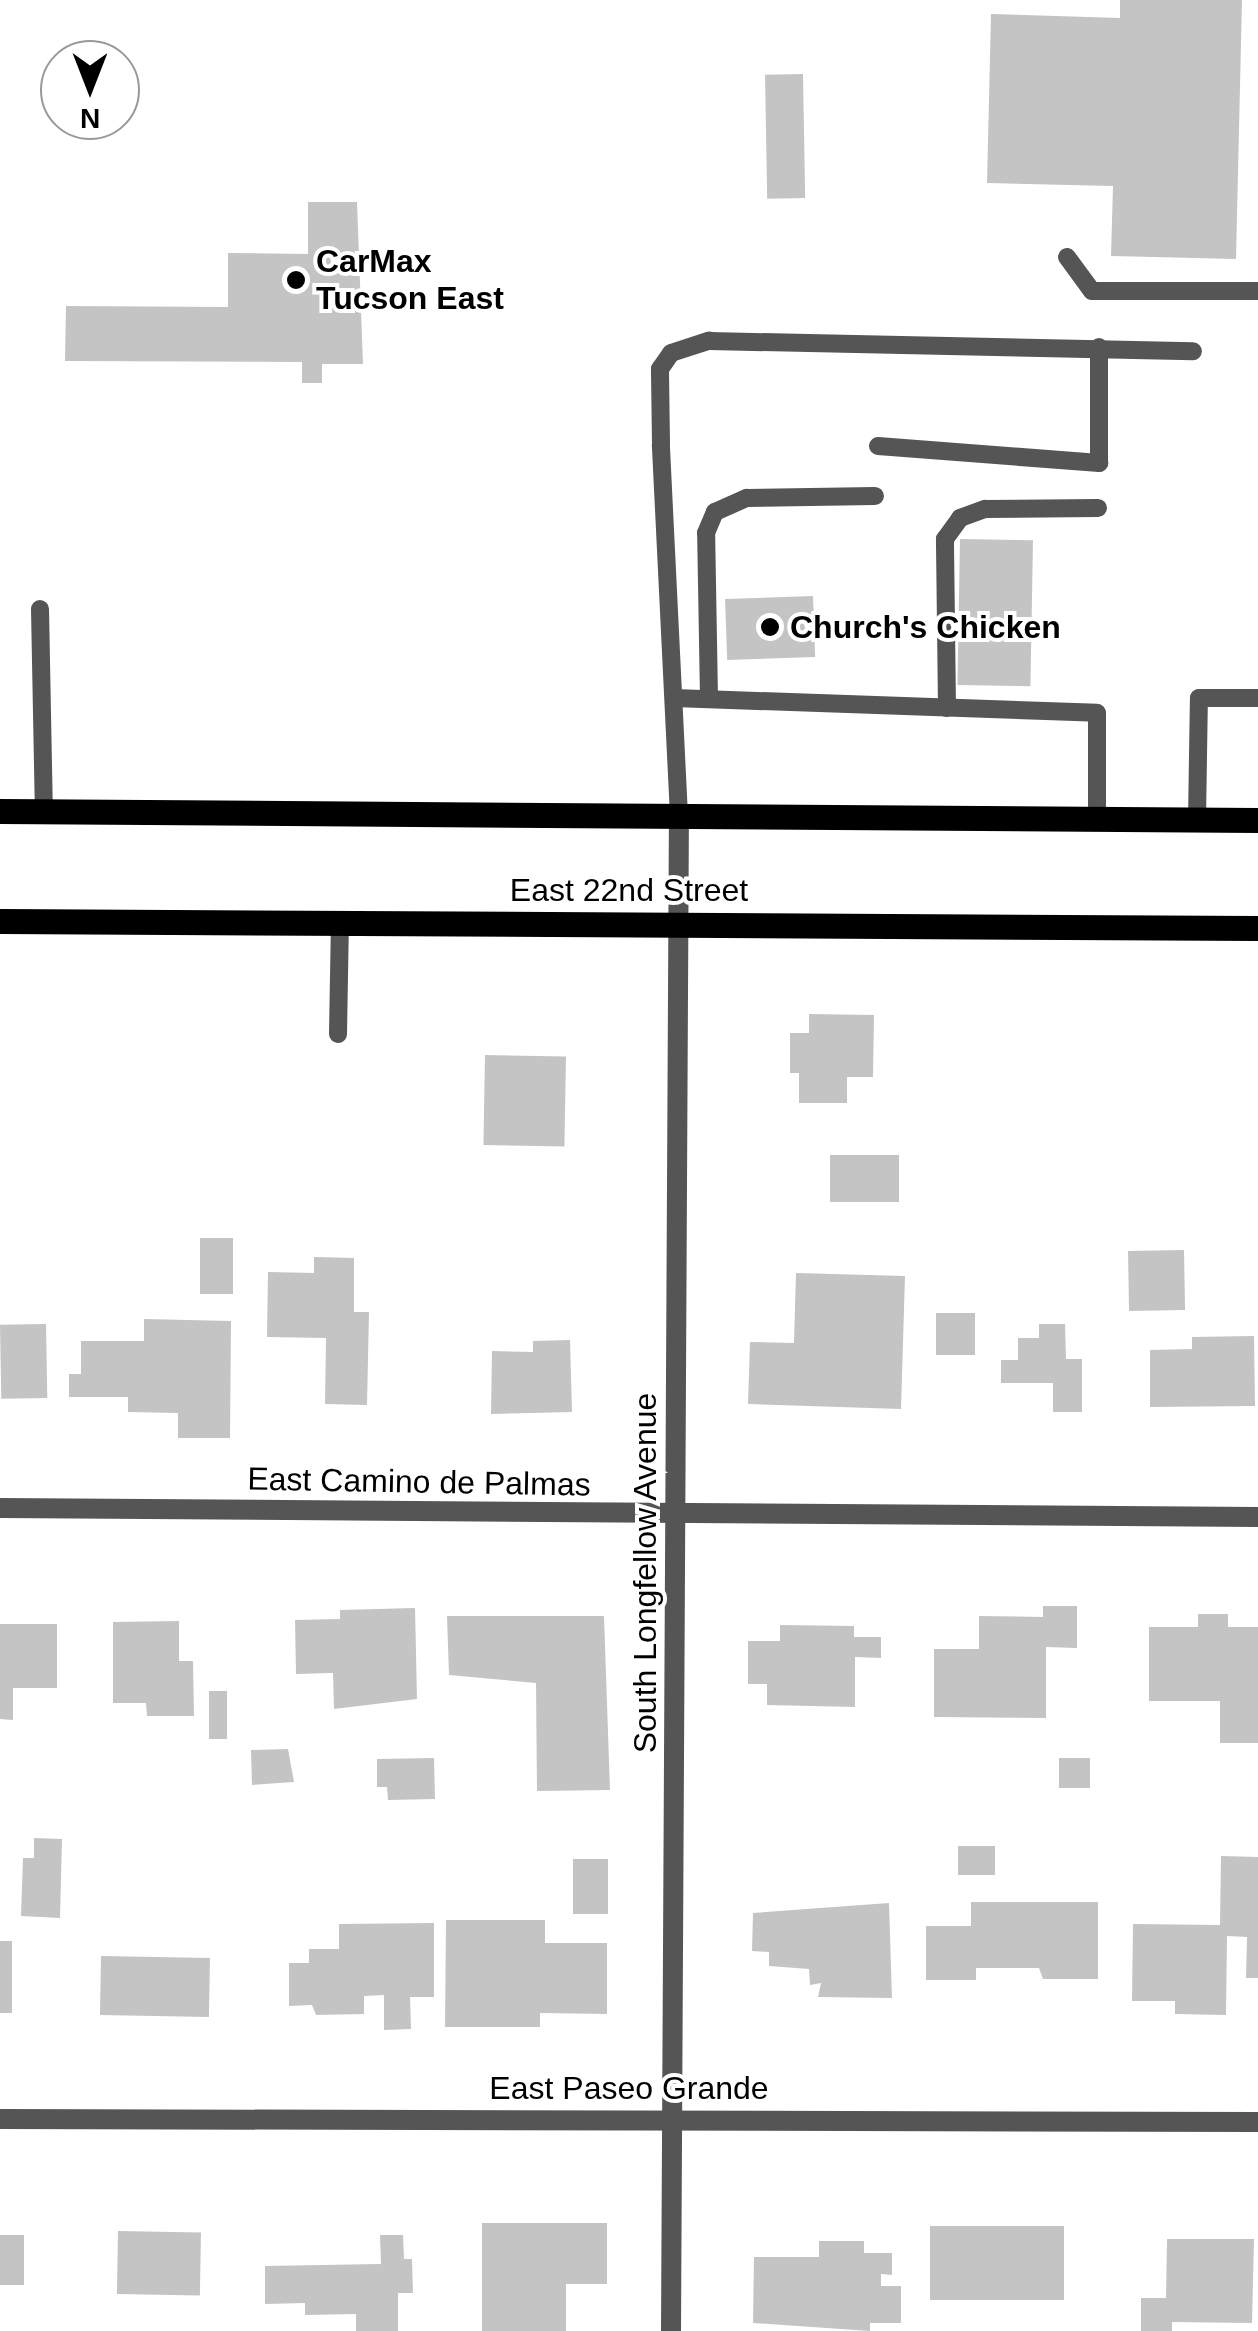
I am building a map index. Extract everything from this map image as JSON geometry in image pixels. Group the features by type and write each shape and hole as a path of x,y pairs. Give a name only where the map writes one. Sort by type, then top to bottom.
{"main road":[{"path":"0,811 1258,820"},
{"name":"East 22nd Street","path":"0,920 1258,928"}],"street":[{"name":"South Longfellow Avenue","path":"671,2331 680,816"},
{"name":"East Camino de Palmas","path":"0,1508 1258,1517"},
{"name":"East Paseo Grande","path":"0,2119 1258,2122"}],"lane":[{"path":"1067,257 1092,291 1258,292"},
{"path":"680,816 660,388 660,370 671,353 709,340 1193,351"},
{"path":"878,446 1099,462 1100,346"},
{"path":"709,698 706,533 716,512 747,498 875,496"},
{"path":"947,708 945,539 960,518 986,509 1098,508"},
{"path":"40,610 44,812"},
{"path":"674,698 1097,713 1096,819"},
{"path":"1198,820 1199,698 1258,698"},
{"path":"338,1034 340,921"}],"building":[{"path":"1120,0 1242,0 1236,259 1111,256 1113,186 987,183 991,14 1120,18"},
{"path":"803,74 805,198 767,199 765,75"},
{"name":"CarMax Tucson East","path":"308,202 357,202 363,364 322,364 322,383 302,383 302,362 65,361 66,306 228,307 228,253 308,254"},
{"path":"960,539 1033,540 1030,686 957,685"},
{"name":"Church's Chicken","path":"813,596 815,657 727,660 725,599"},
{"path":"809,1014 874,1015 873,1077 847,1077 847,1103 799,1103 799,1073 790,1073 790,1033 809,1033"},
{"path":"485,1055 566,1056 564,1146 483,1145"},
{"path":"830,1155 899,1155 899,1202 830,1202"},
{"path":"200,1238 233,1238 233,1294 200,1294"},
{"path":"1184,1250 1185,1310 1129,1311 1128,1251"},
{"path":"314,1257 354,1258 354,1312 369,1312 367,1405 325,1404 326,1338 267,1337 268,1272 314,1273"},
{"path":"796,1273 905,1276 901,1409 748,1404 750,1342 794,1343"},
{"path":"936,1313 975,1313 975,1355 936,1355"},
{"path":"144,1319 231,1321 230,1438 178,1438 178,1413 128,1412 128,1397 69,1397 69,1374 81,1374 81,1341 144,1341"},
{"path":"46,1324 47,1398 1,1399 0,1325"},
{"path":"1039,1324 1065,1324 1066,1359 1082,1359 1082,1412 1053,1412 1053,1383 1001,1383 1001,1360 1018,1360 1018,1338 1039,1338"},
{"path":"1254,1336 1255,1406 1150,1407 1150,1350 1192,1349 1192,1337"},
{"path":"570,1340 572,1412 491,1414 492,1351 533,1352 533,1341"},
{"path":"1043,1606 1077,1606 1077,1648 1046,1647 1046,1718 934,1717 934,1649 979,1649 979,1616 1043,1617"},
{"path":"415,1608 417,1699 334,1709 333,1673 296,1674 295,1620 340,1619 340,1610"},
{"path":"1198,1614 1228,1614 1228,1627 1258,1627 1258,1743 1220,1743 1220,1701 1149,1701 1149,1627 1198,1627"},
{"path":"447,1616 604,1616 610,1790 537,1791 536,1683 449,1675"},
{"path":"179,1621 179,1661 193,1661 194,1716 147,1716 146,1703 113,1703 113,1622"},
{"path":"0,1624 57,1624 57,1688 13,1688 13,1720 0,1719"},
{"path":"780,1625 854,1626 854,1637 881,1637 881,1658 855,1657 855,1707 767,1705 767,1684 748,1684 748,1641 780,1641"},
{"path":"209,1691 227,1691 227,1739 209,1739"},
{"path":"288,1749 294,1782 252,1785 251,1750"},
{"path":"434,1758 435,1799 388,1800 387,1787 377,1787 377,1759"},
{"path":"1059,1758 1090,1758 1090,1788 1059,1788"},
{"path":"34,1838 62,1839 60,1918 21,1916 23,1858 34,1858"},
{"path":"958,1846 995,1846 995,1875 958,1875"},
{"path":"1221,1856 1258,1857 1258,1978 1246,1978 1247,1937 1227,1936 1226,2015 1175,2014 1175,2001 1132,2001 1133,1924 1220,1925"},
{"path":"573,1859 608,1859 608,1914 573,1914"},
{"path":"971,1902 1098,1902 1098,1979 1043,1979 1039,1968 976,1968 976,1980 926,1980 926,1926 971,1926"},
{"path":"889,1903 892,1998 818,1997 821,1983 810,1985 809,1969 769,1966 769,1952 752,1951 753,1913"},
{"path":"446,1920 545,1920 545,1943 607,1943 607,2014 540,2013 540,2027 445,2027"},
{"path":"434,1923 434,1997 410,1997 411,2029 384,2030 384,1995 364,1996 364,2014 316,2015 312,2005 289,2006 289,1963 309,1963 309,1949 339,1949 339,1924"},
{"path":"0,1941 12,1941 12,2013 0,2013"},
{"path":"101,1956 210,1958 209,2017 100,2015"},
{"path":"482,2223 607,2223 607,2284 566,2284 566,2331 482,2331"},
{"path":"930,2226 1064,2226 1064,2300 930,2300"},
{"path":"118,2231 201,2232 200,2295 117,2294"},
{"path":"0,2235 24,2235 24,2285 0,2285"},
{"path":"380,2235 403,2235 404,2259 412,2259 413,2293 398,2293 398,2331 356,2331 356,2314 305,2315 305,2303 265,2304 265,2266 381,2264"},
{"path":"1167,2239 1254,2239 1252,2323 1172,2322 1172,2331 1141,2331 1141,2298 1166,2298"},
{"path":"819,2241 864,2241 864,2253 892,2253 892,2275 881,2274 881,2286 901,2286 901,2323 870,2323 870,2331 753,2323 754,2257 819,2257"}],"place":[{"name":"CarMax Tucson East","path":"296,280"},
{"name":"Church's Chicken","path":"770,627"}]}
